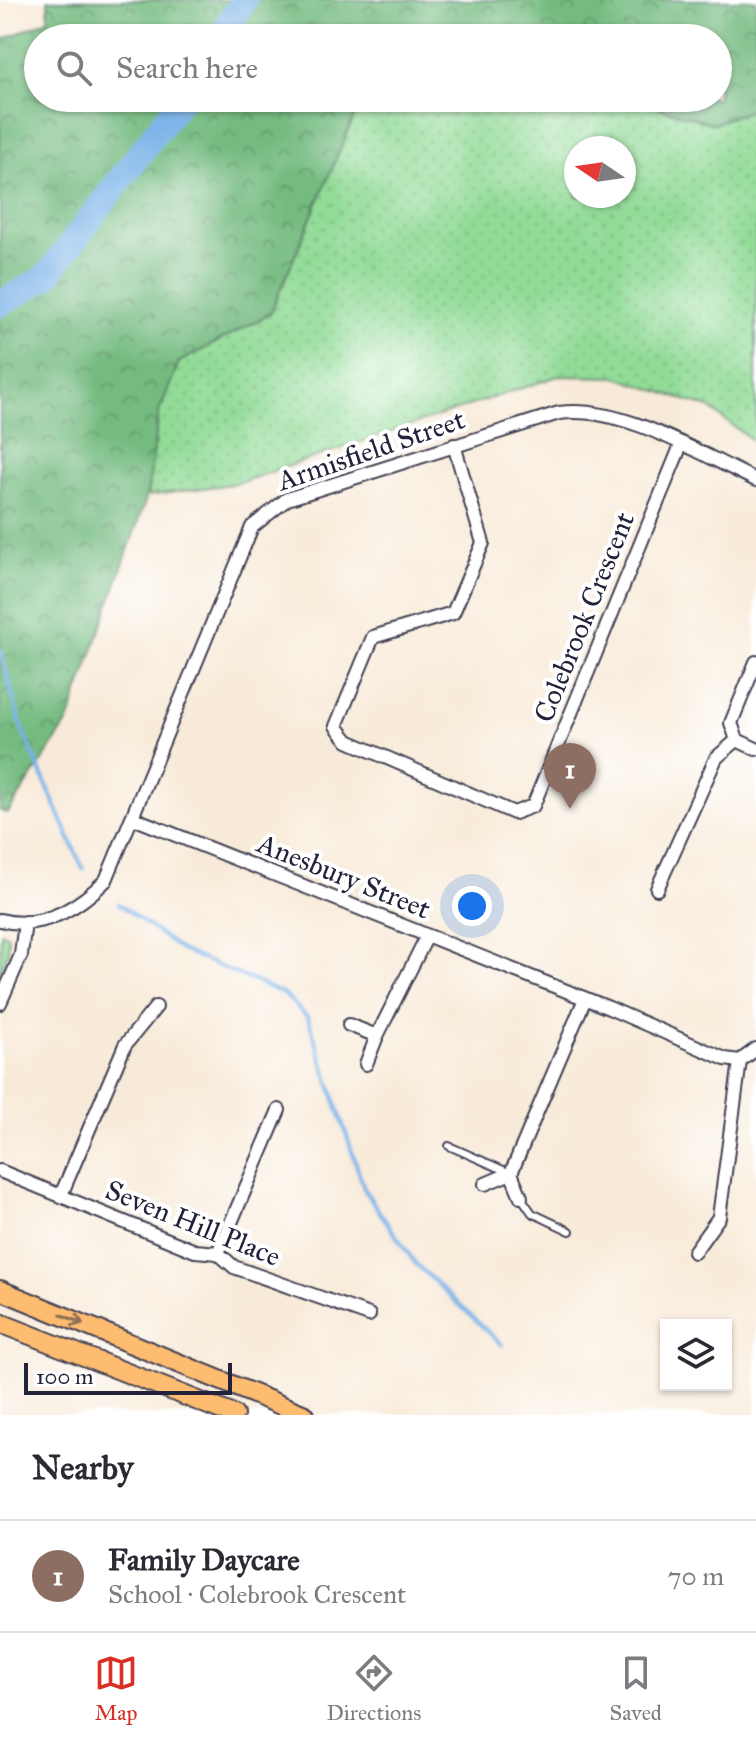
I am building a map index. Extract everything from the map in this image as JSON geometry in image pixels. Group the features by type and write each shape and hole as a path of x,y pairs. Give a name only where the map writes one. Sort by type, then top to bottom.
{"main road":[{"path":"0,1290 305,1415"},
{"path":"0,1323 234,1415"}],"street":[{"name":"Armisfield Street","path":"0,920 25,922 66,914 86,901 114,866 252,527 287,499 559,413 583,409 610,415 756,480"},
{"name":"Colebrook Crescent","path":"454,445 483,543 453,613 373,637 336,726 348,741 514,813 533,806 681,445"},
{"path":"756,662 731,723 737,740 756,749"},
{"path":"657,889 716,758 737,740"},
{"name":"Anesbury Street","path":"133,818 584,1001 609,1008 725,1059 740,1061"},
{"path":"0,1003 21,955 25,922"},
{"path":"366,1064 427,936"},
{"path":"485,1184 511,1173 584,1001"},
{"path":"61,1195 125,1045 156,1007"},
{"path":"349,1025 377,1036"},
{"path":"694,1252 719,1217 740,1061 756,1049"},
{"path":"218,1253 279,1110"},
{"name":"Seven Hill Place","path":"0,1171 195,1251 218,1253 234,1267 369,1315"},
{"path":"511,1173 521,1197"}],"lane":[{"path":"449,1146 511,1173"},
{"path":"521,1197 532,1213 570,1231"}],"green space":[{"path":"48,0 756,0 756,108 713,124 673,112 732,112 732,24 39,24 48,20"},
{"path":"24,30 24,112 356,112 270,314 179,362 159,412 147,496 68,722 8,813 0,811 0,41"},
{"path":"756,108 756,443 709,408 616,377 558,376 238,483 147,496 159,412 179,362 270,314 356,112 673,112 713,124"},
{"path":"1,932 8,936 8,953 0,974"}],"waterway":[{"path":"229,24 244,0"},
{"path":"0,304 46,277 171,112"},
{"path":"0,649 22,729 83,869"},
{"path":"119,904 181,950 284,994 308,1018 365,1191 415,1263 502,1345"}],"place":[{"name":"Family Daycare","path":"570,809"}]}
